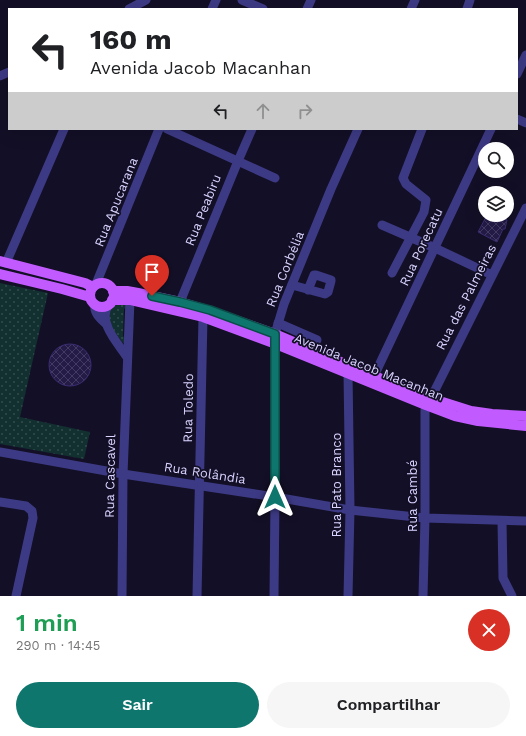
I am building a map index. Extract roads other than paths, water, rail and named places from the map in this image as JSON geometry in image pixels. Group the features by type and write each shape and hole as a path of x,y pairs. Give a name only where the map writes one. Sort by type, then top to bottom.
{"main road":[{"path":"3,262 85,283 94,293 102,307 111,298 109,286 105,283 100,283 94,293"},
{"path":"0,274 62,289 94,293"},
{"name":"Avenida Jacob Macanhan","path":"111,298 127,291 210,310 348,373 428,401 471,411 526,416"},
{"name":"Avenida Jacob Macanhan","path":"111,298 130,300 194,314 275,339 374,376 428,401 455,416 478,421 526,426"}],"street":[{"path":"131,8 146,0"},
{"path":"242,0 261,8"},
{"path":"518,72 526,56"},
{"path":"3,262 64,130"},
{"name":"Rua Apucarana","path":"94,293 159,130"},
{"path":"169,130 275,178"},
{"name":"Rua Peabiru","path":"180,302 252,130"},
{"name":"Rua Corbélia","path":"274,596 275,339 284,304 331,189 358,130"},
{"path":"392,273 424,212 426,200 406,184 403,178 422,130"},
{"name":"Rua Porecatu","path":"374,376 491,130"},
{"name":"Rua das Palmeiras","path":"428,401 526,208"},
{"path":"382,226 435,248 492,275"},
{"path":"292,285 308,290"},
{"path":"94,293 94,311 107,325"},
{"path":"111,298 105,310 107,325 110,333 127,357"},
{"name":"Rua Cascavel","path":"122,596 123,474 130,300"},
{"name":"Rua Toledo","path":"197,596 203,317"},
{"path":"278,323 317,340"},
{"name":"Rua Pato Branco","path":"348,373 350,510 348,596"},
{"name":"Rua Cambé","path":"423,596 425,410 428,401"},
{"name":"Rua Rolândia","path":"0,452 123,474 350,510 425,518 526,521"},
{"path":"0,502 26,506 32,511 33,518 16,596"},
{"path":"502,521 503,578 512,596"}]}
